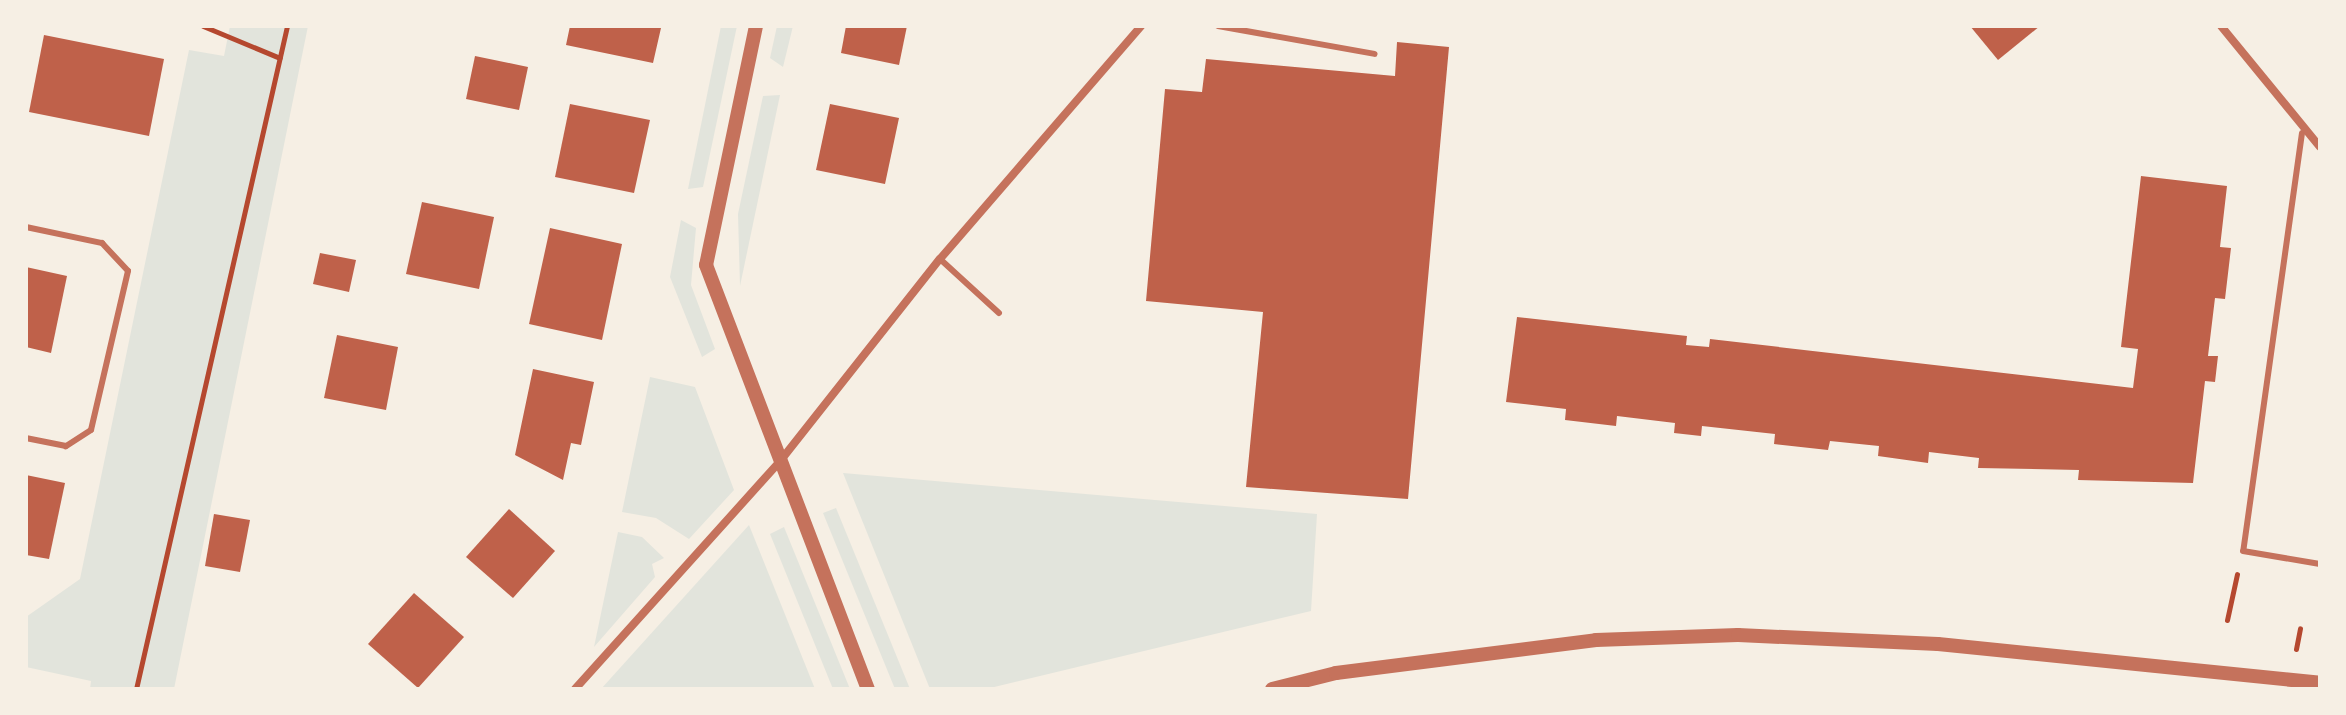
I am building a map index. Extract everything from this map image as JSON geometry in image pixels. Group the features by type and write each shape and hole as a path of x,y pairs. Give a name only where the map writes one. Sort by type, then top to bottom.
{"street":[{"path":"756,26 706,265 868,689"},
{"path":"575,689 781,460 940,259 1141,26"},
{"path":"2221,26 2302,133 2320,147"},
{"path":"1272,689 1336,673 1596,640 1738,635 1938,644 2320,683"}],"lane":[{"path":"1218,26 1375,54"},
{"path":"2302,133 2243,551 2320,564"},
{"path":"26,227 102,243 128,271 91,430 66,446 26,438"},
{"path":"940,259 999,313"}],"path":[{"path":"203,26 280,58"},
{"path":"136,689 287,26"},
{"path":"2227,620 2243,551"}],"shaded area":[{"path":"230,26 308,26 174,689 90,689 91,681 26,667 26,617 80,579 189,50 224,56"},
{"path":"721,26 737,26 703,187 688,189"},
{"path":"777,26 793,26 783,67 770,58"},
{"path":"780,95 740,286 738,214 763,96"},
{"path":"681,220 696,228 691,285 715,349 702,357 670,277"},
{"path":"650,377 695,387 734,490 689,539 656,518 622,512"},
{"path":"843,473 1317,514 1311,611 986,689 930,689"},
{"path":"836,508 910,689 895,689 823,513"},
{"path":"749,525 815,689 601,689"},
{"path":"784,527 850,689 833,689 770,534"},
{"path":"618,532 642,537 664,558 652,564 655,577 594,647"}],"building":[{"path":"570,26 673,26 661,28 653,63 566,45"},
{"path":"846,26 907,26 899,65 841,53"},
{"path":"1970,26 2040,26 1998,60"},
{"path":"44,35 164,59 149,136 29,112"},
{"path":"1397,42 1449,47 1408,499 1246,487 1263,312 1146,301 1165,89 1202,92 1206,59 1395,76"},
{"path":"475,56 528,67 519,110 466,99"},
{"path":"570,104 650,120 634,193 555,177"},
{"path":"830,104 899,118 885,184 816,170"},
{"path":"2141,176 2227,186 2220,247 2231,248 2225,299 2215,298 2208,356 2218,356 2215,382 2205,381 2193,483 2078,480 2079,470 1978,468 1979,458 1929,452 1928,463 1878,456 1879,446 1830,441 1828,450 1774,444 1775,434 1702,426 1701,436 1674,433 1675,423 1617,416 1616,426 1565,420 1566,409 1506,402 1517,317 1687,336 1686,345 1709,347 1710,339 2133,388 2138,349 2121,347"},
{"path":"422,202 494,217 479,289 406,274"},
{"path":"550,228 622,244 602,340 529,324"},
{"path":"320,253 356,260 349,292 313,284"},
{"path":"26,267 67,276 51,353 26,347"},
{"path":"337,335 398,347 386,410 324,398"},
{"path":"533,369 594,382 581,445 571,443 563,480 515,455"},
{"path":"26,475 65,483 49,559 26,555"},
{"path":"509,509 555,551 513,598 466,557"},
{"path":"214,514 250,520 240,572 205,566"},
{"path":"414,593 464,637 418,688 368,644"}]}
